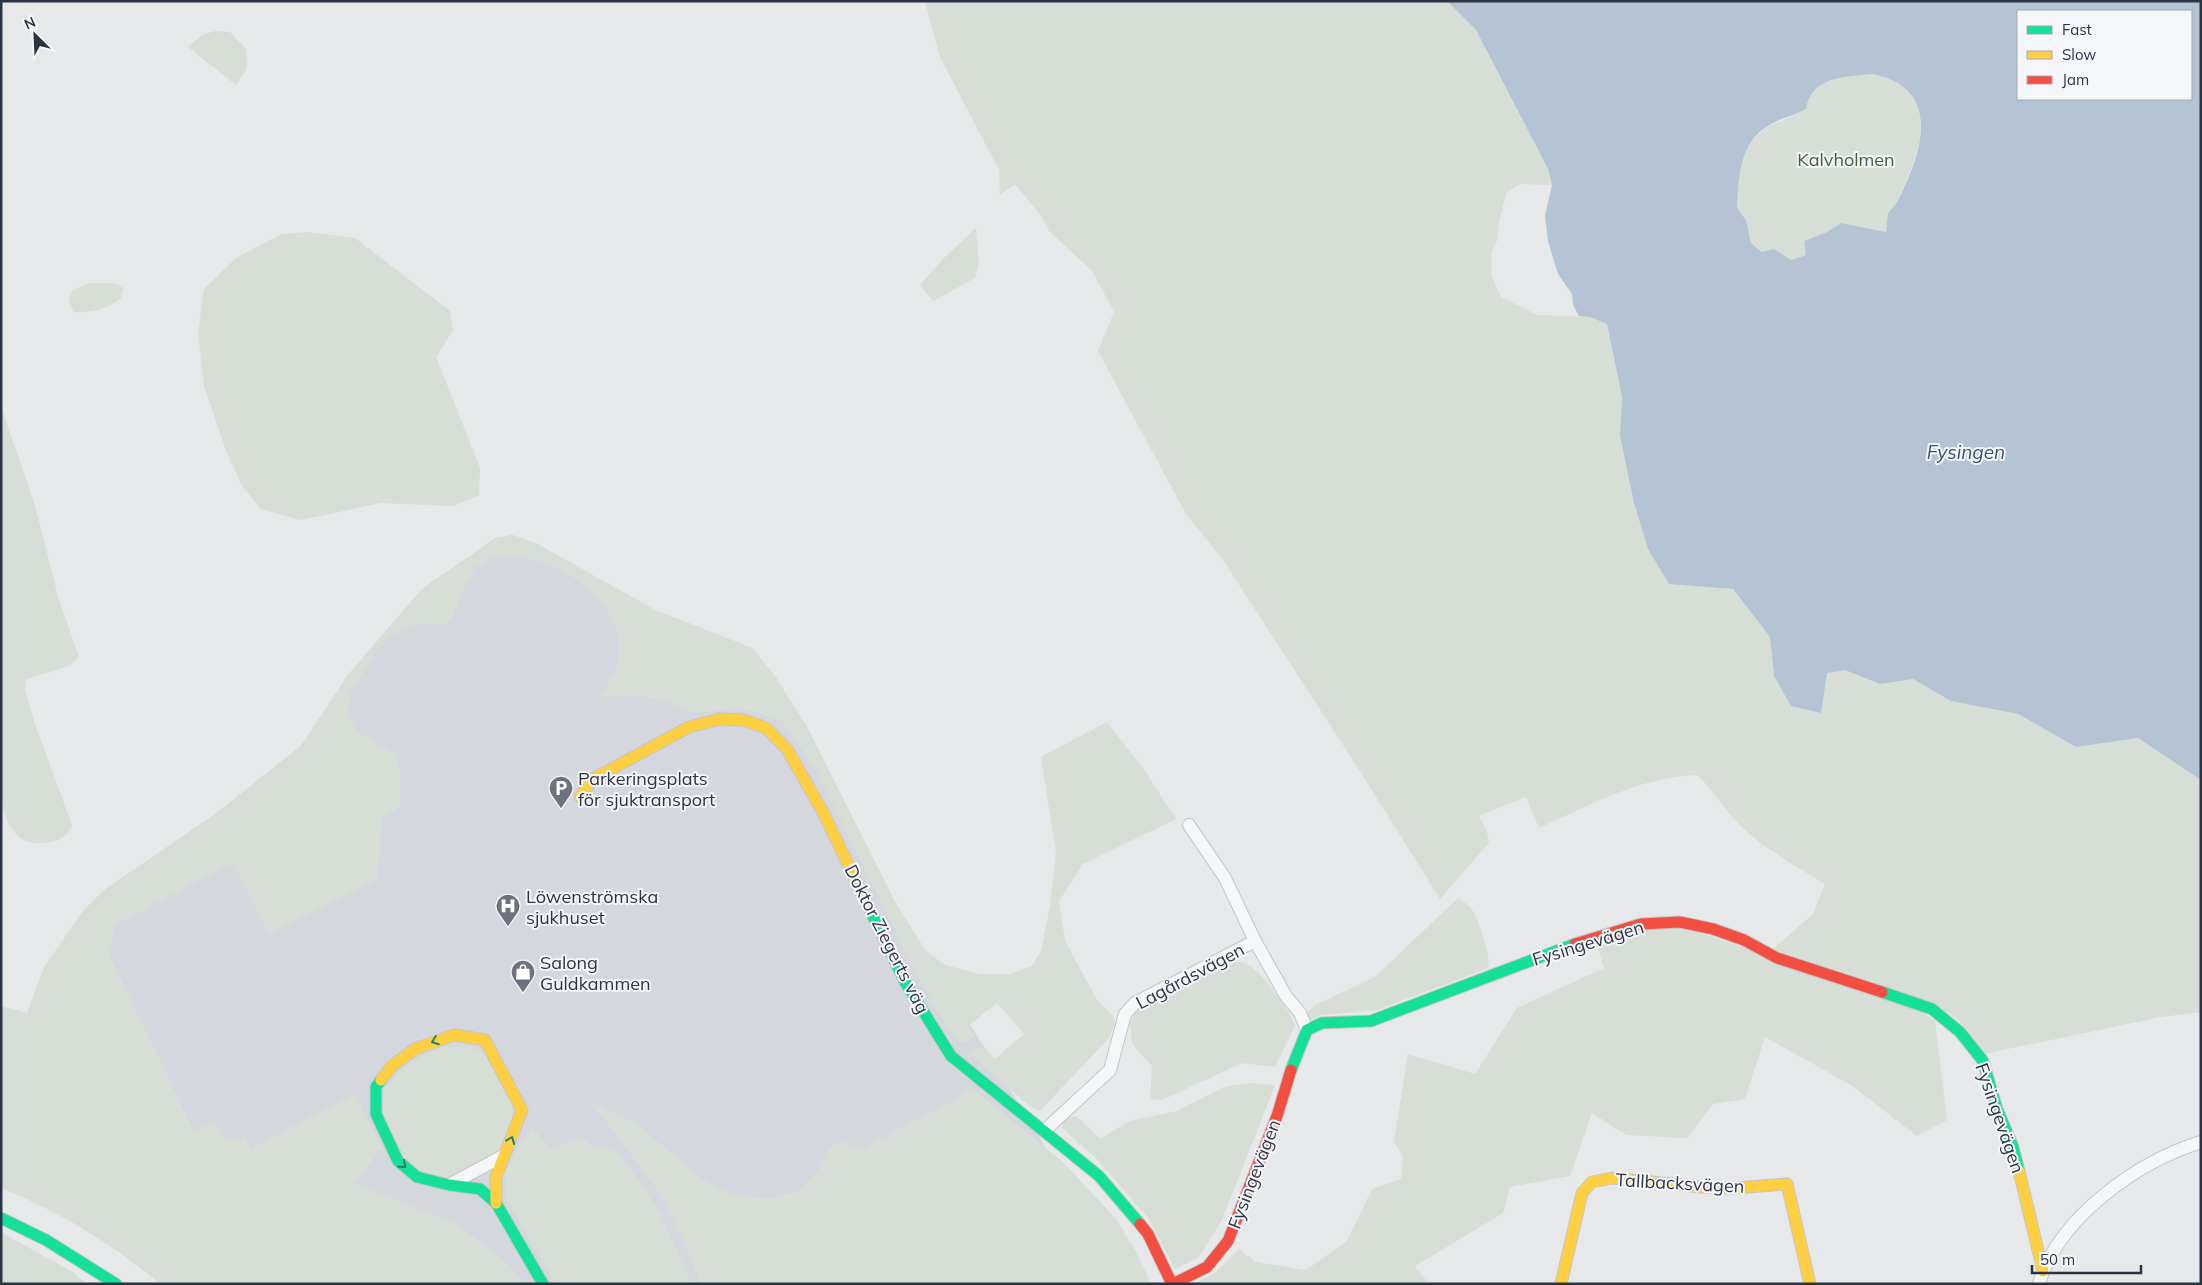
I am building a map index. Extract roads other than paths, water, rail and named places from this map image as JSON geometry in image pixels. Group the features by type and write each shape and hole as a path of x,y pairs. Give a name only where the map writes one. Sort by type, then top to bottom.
{"street":[{"name":"Doktor Ziegerts väg","path":"580,797 593,779 689,727 720,719 744,720 766,728 788,749 824,814 905,982 952,1056 1099,1176 1148,1234 1172,1284"},
{"path":"1189,826 1225,878 1255,942 1286,996 1300,1013 1307,1030"},
{"name":"Fysingevägen","path":"1172,1284 1206,1267 1228,1241 1277,1116 1289,1076 1307,1030 1322,1023 1371,1021 1568,946 1642,924 1680,922 1713,929 1744,940 1777,958 1932,1009 1960,1032 1982,1061 1997,1109 2013,1147 2043,1270"},
{"name":"Lagårdsvägen","path":"1044,1131 1110,1070 1126,1014 1135,1002 1255,942"},
{"path":"496,1203 496,1177 522,1110 485,1040 454,1035 415,1049 392,1066 376,1087 376,1114 398,1161 418,1177 449,1185 480,1189 496,1203 543,1284"},
{"path":"2039,1284 2043,1270 2059,1244 2094,1202 2153,1162 2201,1142"},
{"path":"449,1185 503,1156"},
{"name":"Tallbacksvägen","path":"1561,1284 1582,1193 1592,1182 1612,1178 1701,1187 1735,1188 1787,1184 1810,1284"},
{"path":"1,1218 46,1240 116,1284"}],"water":[{"name":"Fysingen","path":"1447,1 2201,1 2201,780 2138,738 2076,747 2018,714 1951,701 1913,679 1880,684 1845,670 1827,673 1821,713 1791,706 1774,676 1770,637 1733,589 1669,584 1648,549 1634,503 1620,436 1622,397 1607,324 1590,317 1579,316 1573,305 1572,294 1558,274 1548,241 1545,216 1552,185 1548,169 1476,30","holes":["1872,74 1891,80 1905,88 1914,99 1919,112 1921,127 1915,159 1900,196 1888,213 1886,232 1841,223 1827,232 1804,241 1806,255 1791,260 1774,249 1762,252 1751,243 1746,220 1737,208 1739,182 1744,158 1748,147 1755,137 1764,128 1806,109 1809,98 1815,90 1831,80"]}],"place":[{"name":"Parkeringsplats för sjuktransport","path":"561,809"},
{"name":"Löwenströmska sjukhuset","path":"508,927"},
{"name":"Salong Guldkammen","path":"523,993"}],"park label":[{"name":"Kalvholmen","path":"1846,159"}]}
